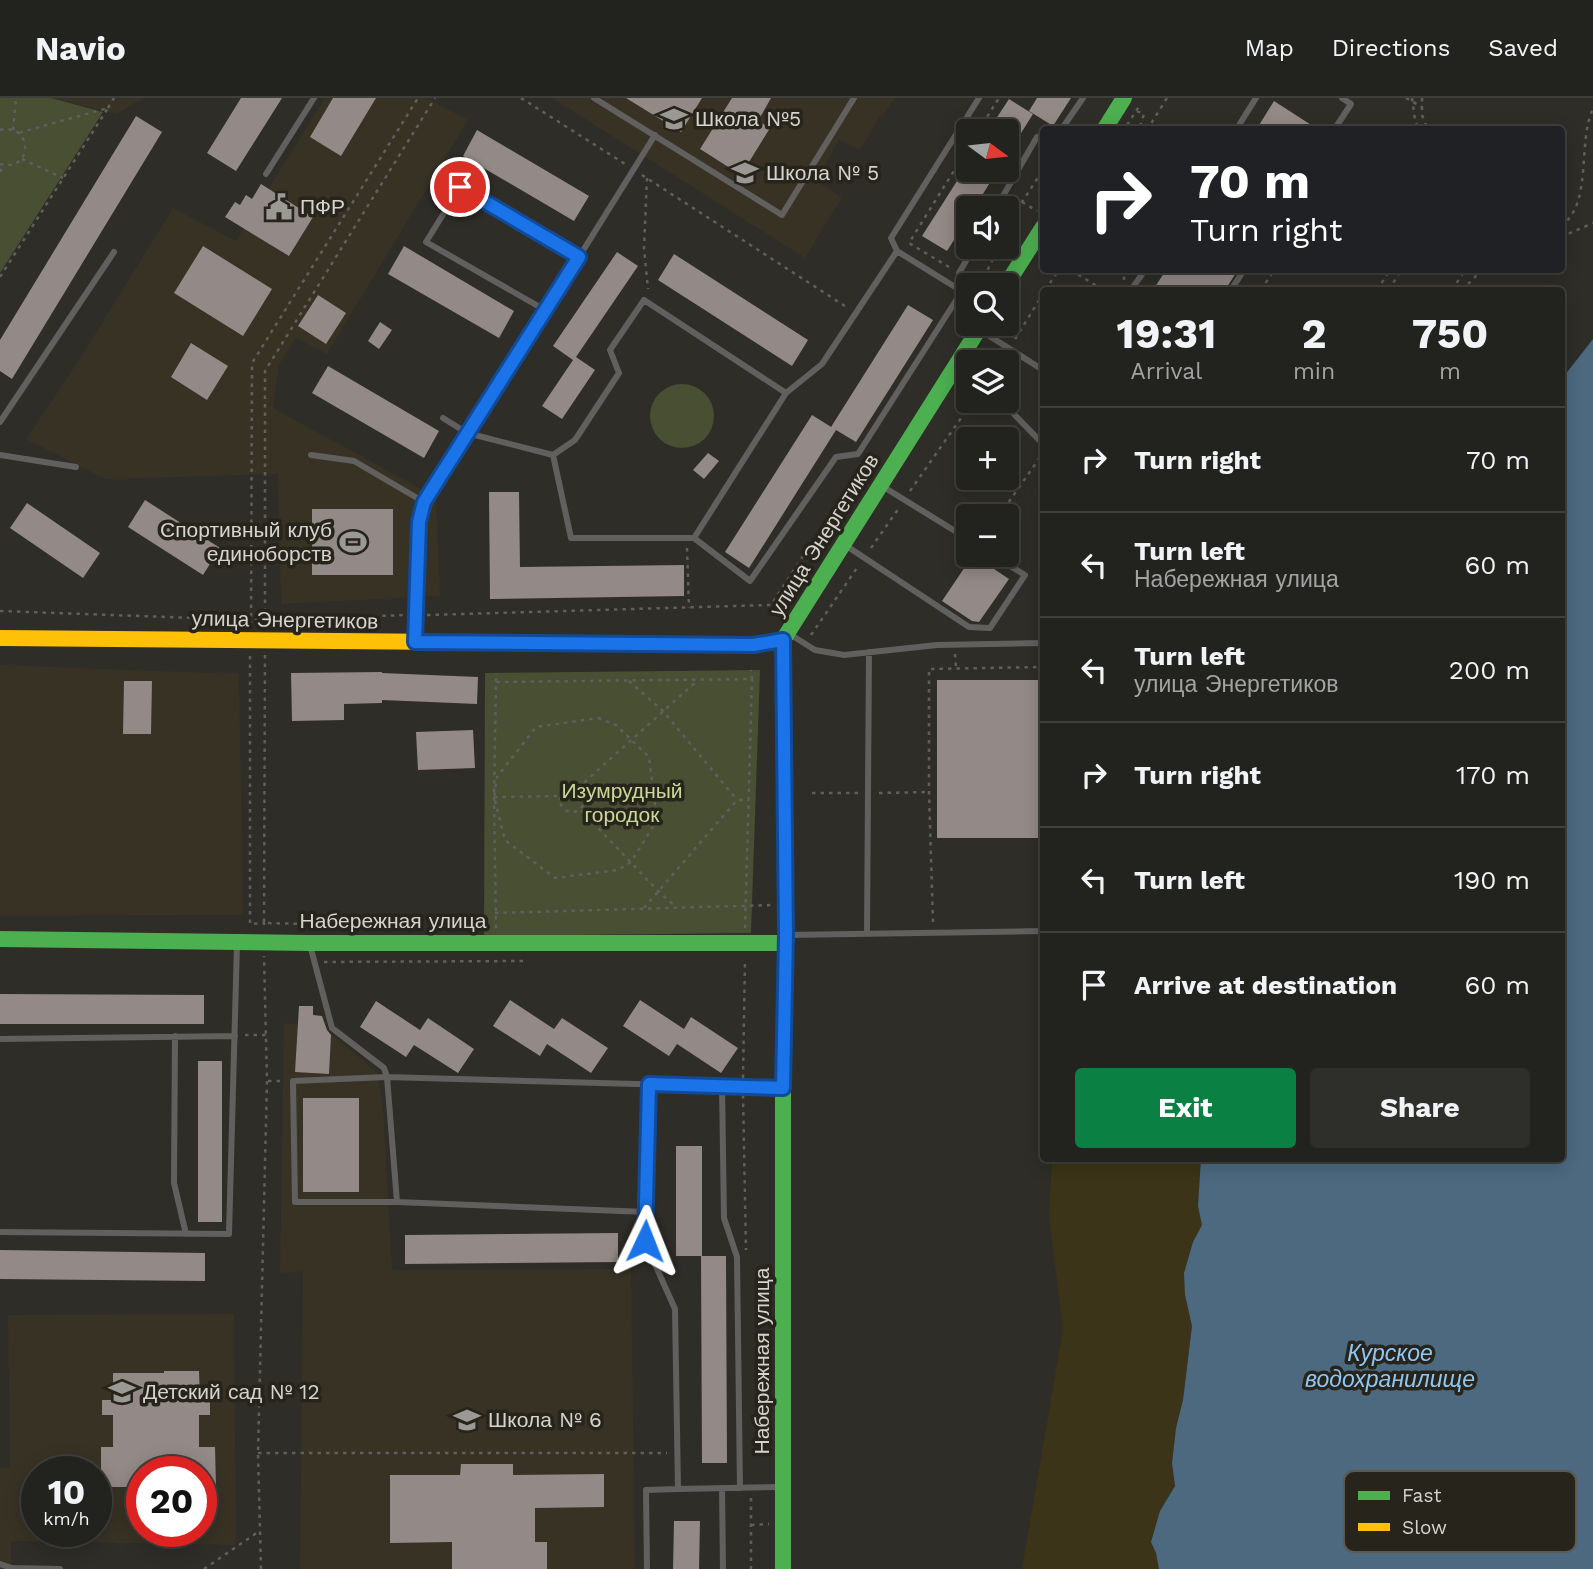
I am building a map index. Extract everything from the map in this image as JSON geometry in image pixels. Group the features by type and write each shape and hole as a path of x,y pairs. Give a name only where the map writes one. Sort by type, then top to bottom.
{"street":[{"path":"1106,126 1124,98"},
{"path":"1014,273 1040,231"},
{"name":"улица Энергетиков","path":"0,638 753,645 785,636 974,336"},
{"name":"Набережная улица","path":"783,1569 785,636"},
{"name":"Набережная улица","path":"0,939 309,943 745,943 786,939"}],"lane":[{"path":"266,174 313,98"},
{"path":"594,98 782,215 854,98"},
{"path":"956,287 897,251 891,238 979,98"},
{"path":"1064,126 1083,98"},
{"path":"1238,126 1256,98"},
{"path":"1337,126 1351,104 1342,98"},
{"path":"415,642 419,522 424,502 654,135"},
{"path":"1003,196 1037,137 1040,136"},
{"path":"545,310 426,242 460,187 579,257"},
{"path":"690,538 786,393 822,364 897,251"},
{"path":"0,422 114,252"},
{"path":"959,273 967,259"},
{"path":"443,418 467,433 553,455 575,440 619,373 610,349 644,300 786,393"},
{"path":"553,455 572,538 690,538 750,581 836,457 858,454 956,307"},
{"path":"992,336 1040,368"},
{"path":"1013,413 1040,441"},
{"path":"0,455 76,467"},
{"path":"311,455 354,461 424,502"},
{"path":"880,485 956,532"},
{"path":"843,543 969,627 990,628 1025,575 1012,567"},
{"path":"785,636 815,649 844,655 955,645 1040,643"},
{"path":"867,934 869,652"},
{"path":"786,939 867,934 1040,932"},
{"path":"0,1232 229,1234 237,942"},
{"path":"309,943 332,1028 384,1068 387,1077 397,1202"},
{"path":"0,1039 235,1035"},
{"path":"174,1037 174,1183 186,1234"},
{"path":"646,1212 397,1202 295,1202 293,1081 387,1077 783,1088"},
{"path":"649,1084 645,1241 675,1309 678,1489"},
{"path":"722,1086 724,1218 737,1257 740,1488"},
{"path":"647,1569 646,1490 783,1487"},
{"path":"722,1488 723,1569"},
{"path":"0,1564 12,1569 60,1569"}],"path":[{"path":"13,130 16,98"},
{"path":"0,277 114,98"},
{"path":"261,1569 258,1453 267,1080 258,640 251,620 252,363 418,98"},
{"path":"264,923 250,924 258,640 265,619 265,371 435,98"},
{"path":"521,98 856,313"},
{"path":"986,119 999,98"},
{"path":"1150,126 1167,98"},
{"path":"1406,98 1422,107"},
{"path":"1422,98 1422,115 1426,126"},
{"path":"1412,100 1417,126"},
{"path":"18,133 108,108"},
{"path":"1565,224 1576,208 1593,109"},
{"path":"1137,111 1144,114 1140,126"},
{"path":"0,130 13,130 23,138 25,145 22,159 10,166 2,165 0,172"},
{"path":"22,159 63,178"},
{"path":"956,167 909,243 959,273"},
{"path":"1019,208 1040,175"},
{"path":"647,178 644,248 650,303"},
{"path":"1022,202 1040,213"},
{"path":"1565,235 1593,223"},
{"path":"1076,273 1098,287"},
{"path":"1465,287 1482,273"},
{"path":"1391,287 1399,274"},
{"path":"1009,348 1040,298"},
{"path":"953,328 956,323"},
{"path":"806,644 965,413"},
{"path":"0,611 251,620 771,605 869,455"},
{"path":"1007,504 1040,457"},
{"path":"689,608 690,538"},
{"path":"955,645 956,668"},
{"path":"933,933 929,669 1040,667"},
{"path":"746,1253 743,1087 751,670"},
{"path":"496,673 494,797 497,937"},
{"path":"496,682 752,679"},
{"path":"578,789 698,680"},
{"path":"629,681 663,711 737,800"},
{"path":"598,718 617,725 649,757 657,820 631,862 618,870 555,878 505,839 494,797 497,777 536,727 598,718"},
{"path":"494,797 559,796 569,787 583,793 584,803 581,810"},
{"path":"559,796 562,809 569,812 581,810"},
{"path":"644,908 737,800 749,800"},
{"path":"581,810 676,907"},
{"path":"495,913 746,905"},
{"path":"235,1035 268,1035"},
{"path":"267,1080 293,1081"},
{"path":"258,1453 678,1453"},
{"path":"751,1488 751,1569"},
{"path":"204,1569 258,1532"}],"shaded area":[{"path":"51,98 143,98 117,114"},
{"path":"325,98 427,98 468,120 327,354 296,338 279,365 273,408 436,497 440,596 281,604 278,474 105,479 26,439 81,357 173,208 236,241"},
{"name":"Школа № 5","path":"552,98 894,98 860,150 839,140 816,181 842,197 805,258"},
{"path":"0,665 239,674 243,915 0,916"},
{"name":"Школа № 6","path":"284,1023 323,1027 377,1072 383,1106 392,1270 631,1269 635,1569 300,1569 303,1271 280,1274"},
{"name":"Детский сад № 12","path":"234,1314 236,1545 217,1545 217,1456 126,1456 126,1543 112,1543 112,1456 21,1456 21,1541 11,1541 11,1569 0,1569 0,1468 10,1467 8,1315"}],"green space":[{"path":"0,98 51,98 103,112 0,273"},
{"path":"676,384 688,384 705,393 712,404 712,428 705,439 688,448 676,448 664,443 655,434 650,422 650,410 655,398 664,389"},
{"name":"Изумрудный городок","path":"760,670 751,933 484,936 485,673"}],"sand":[{"path":"1052,1162 1201,1162 1198,1206 1203,1225 1193,1242 1185,1295 1192,1326 1172,1463 1175,1486 1160,1511 1151,1542 1159,1569 1022,1569 1063,1329 1049,1217"}],"water":[{"name":"Курское водохранилище","path":"1593,339 1593,1569 1159,1569 1151,1542 1160,1511 1175,1486 1172,1463 1192,1326 1185,1295 1184,1273 1193,1242 1202,1225 1198,1206 1201,1162 1565,1162 1565,375"}],"building":[{"path":"241,98 282,98 236,171 207,153"},
{"path":"333,98 376,98 341,156 310,137"},
{"name":"Школа №5","path":"626,98 702,98 681,132"},
{"path":"732,98 771,98 758,121 770,128 741,175 700,149"},
{"path":"1037,98 1071,98 1053,126 1029,111"},
{"path":"1009,99 1033,114 1019,136 1019,119 996,119"},
{"path":"1274,101 1313,126 1258,126"},
{"path":"136,116 162,132 12,379 0,371 0,340"},
{"path":"477,130 589,196 574,221 463,156"},
{"path":"956,182 990,182 982,196 956,196 956,237 947,251 922,236"},
{"path":"261,184 313,217 289,256 225,217 235,202 240,205 246,195 252,199"},
{"path":"203,246 272,289 243,336 174,293"},
{"path":"404,246 514,311 499,338 388,274"},
{"path":"617,252 638,266 576,357 595,370 562,419 542,406 573,360 553,346"},
{"path":"674,254 808,340 792,366 658,280"},
{"path":"1164,273 1236,273 1227,287 1155,287"},
{"path":"318,295 346,313 326,344 298,326"},
{"path":"908,305 933,320 856,442 831,427"},
{"path":"380,322 392,330 379,349 368,341"},
{"path":"191,343 228,366 207,400 171,377"},
{"path":"328,366 439,431 424,458 312,393"},
{"path":"812,415 836,430 749,568 725,552"},
{"path":"708,453 719,461 704,479 693,470"},
{"path":"489,492 519,492 520,567 684,565 684,596 490,599"},
{"path":"145,500 220,548 203,575 128,527"},
{"path":"27,503 100,553 83,578 10,528"},
{"name":"Спортивный клуб единоборств","path":"312,509 393,509 393,575 312,575"},
{"path":"965,567 991,567 1009,579 979,622 972,621 942,601"},
{"path":"382,672 478,677 477,704 382,700 382,703 344,704 344,720 292,721 291,673"},
{"path":"937,680 1040,680 1040,838 937,838"},
{"path":"124,681 152,681 151,734 123,734"},
{"path":"473,730 475,768 418,770 416,732"},
{"path":"0,994 204,995 204,1024 0,1024"},
{"path":"510,1000 554,1029 562,1018 608,1048 591,1073 547,1044 540,1056 493,1026"},
{"path":"640,1000 684,1029 691,1017 738,1048 721,1073 677,1044 669,1056 623,1026"},
{"path":"376,1001 420,1030 428,1018 474,1049 458,1073 414,1045 406,1057 360,1027"},
{"path":"299,1006 313,1006 313,1015 322,1016 331,1035 329,1074 295,1072"},
{"path":"198,1061 222,1061 222,1222 198,1222"},
{"path":"303,1098 359,1098 359,1192 303,1192"},
{"path":"676,1146 702,1146 702,1256 726,1256 727,1463 702,1463 701,1256 676,1256"},
{"path":"618,1233 618,1262 405,1264 405,1235"},
{"path":"0,1250 205,1253 205,1281 0,1279"},
{"path":"199,1371 200,1400 210,1400 210,1415 199,1415 199,1447 215,1447 215,1456 126,1456 126,1487 112,1487 112,1456 101,1456 101,1447 113,1447 113,1415 102,1415 102,1400 113,1400 113,1373"},
{"path":"461,1464 513,1464 513,1475 604,1474 604,1507 535,1508 535,1542 547,1542 547,1569 452,1569 452,1542 390,1543 390,1475 460,1475"},
{"path":"674,1521 700,1521 699,1569 673,1569"}],"traffic: fast":[{"path":"1106,126 1124,98"},
{"path":"1014,273 1040,232"},
{"path":"447,642 753,645 783,640 974,336"},
{"path":"783,640 786,935 783,1088 783,1569"},
{"path":"0,939 309,943 786,943"}],"traffic: slow":[{"path":"0,638 447,642"}],"place":[{"name":"Школа №5","path":"674,119"},
{"name":"Школа № 5","path":"745,173"},
{"name":"ПФР","path":"279,207"},
{"name":"Спортивный клуб единоборств","path":"353,542"},
{"name":"Детский сад № 12","path":"122,1392"},
{"name":"Школа № 6","path":"467,1420"}],"route":[{"path":"460,187 579,257 424,502 419,522 415,642 753,645 783,640 786,935 783,1088 649,1084 645,1241"}]}
